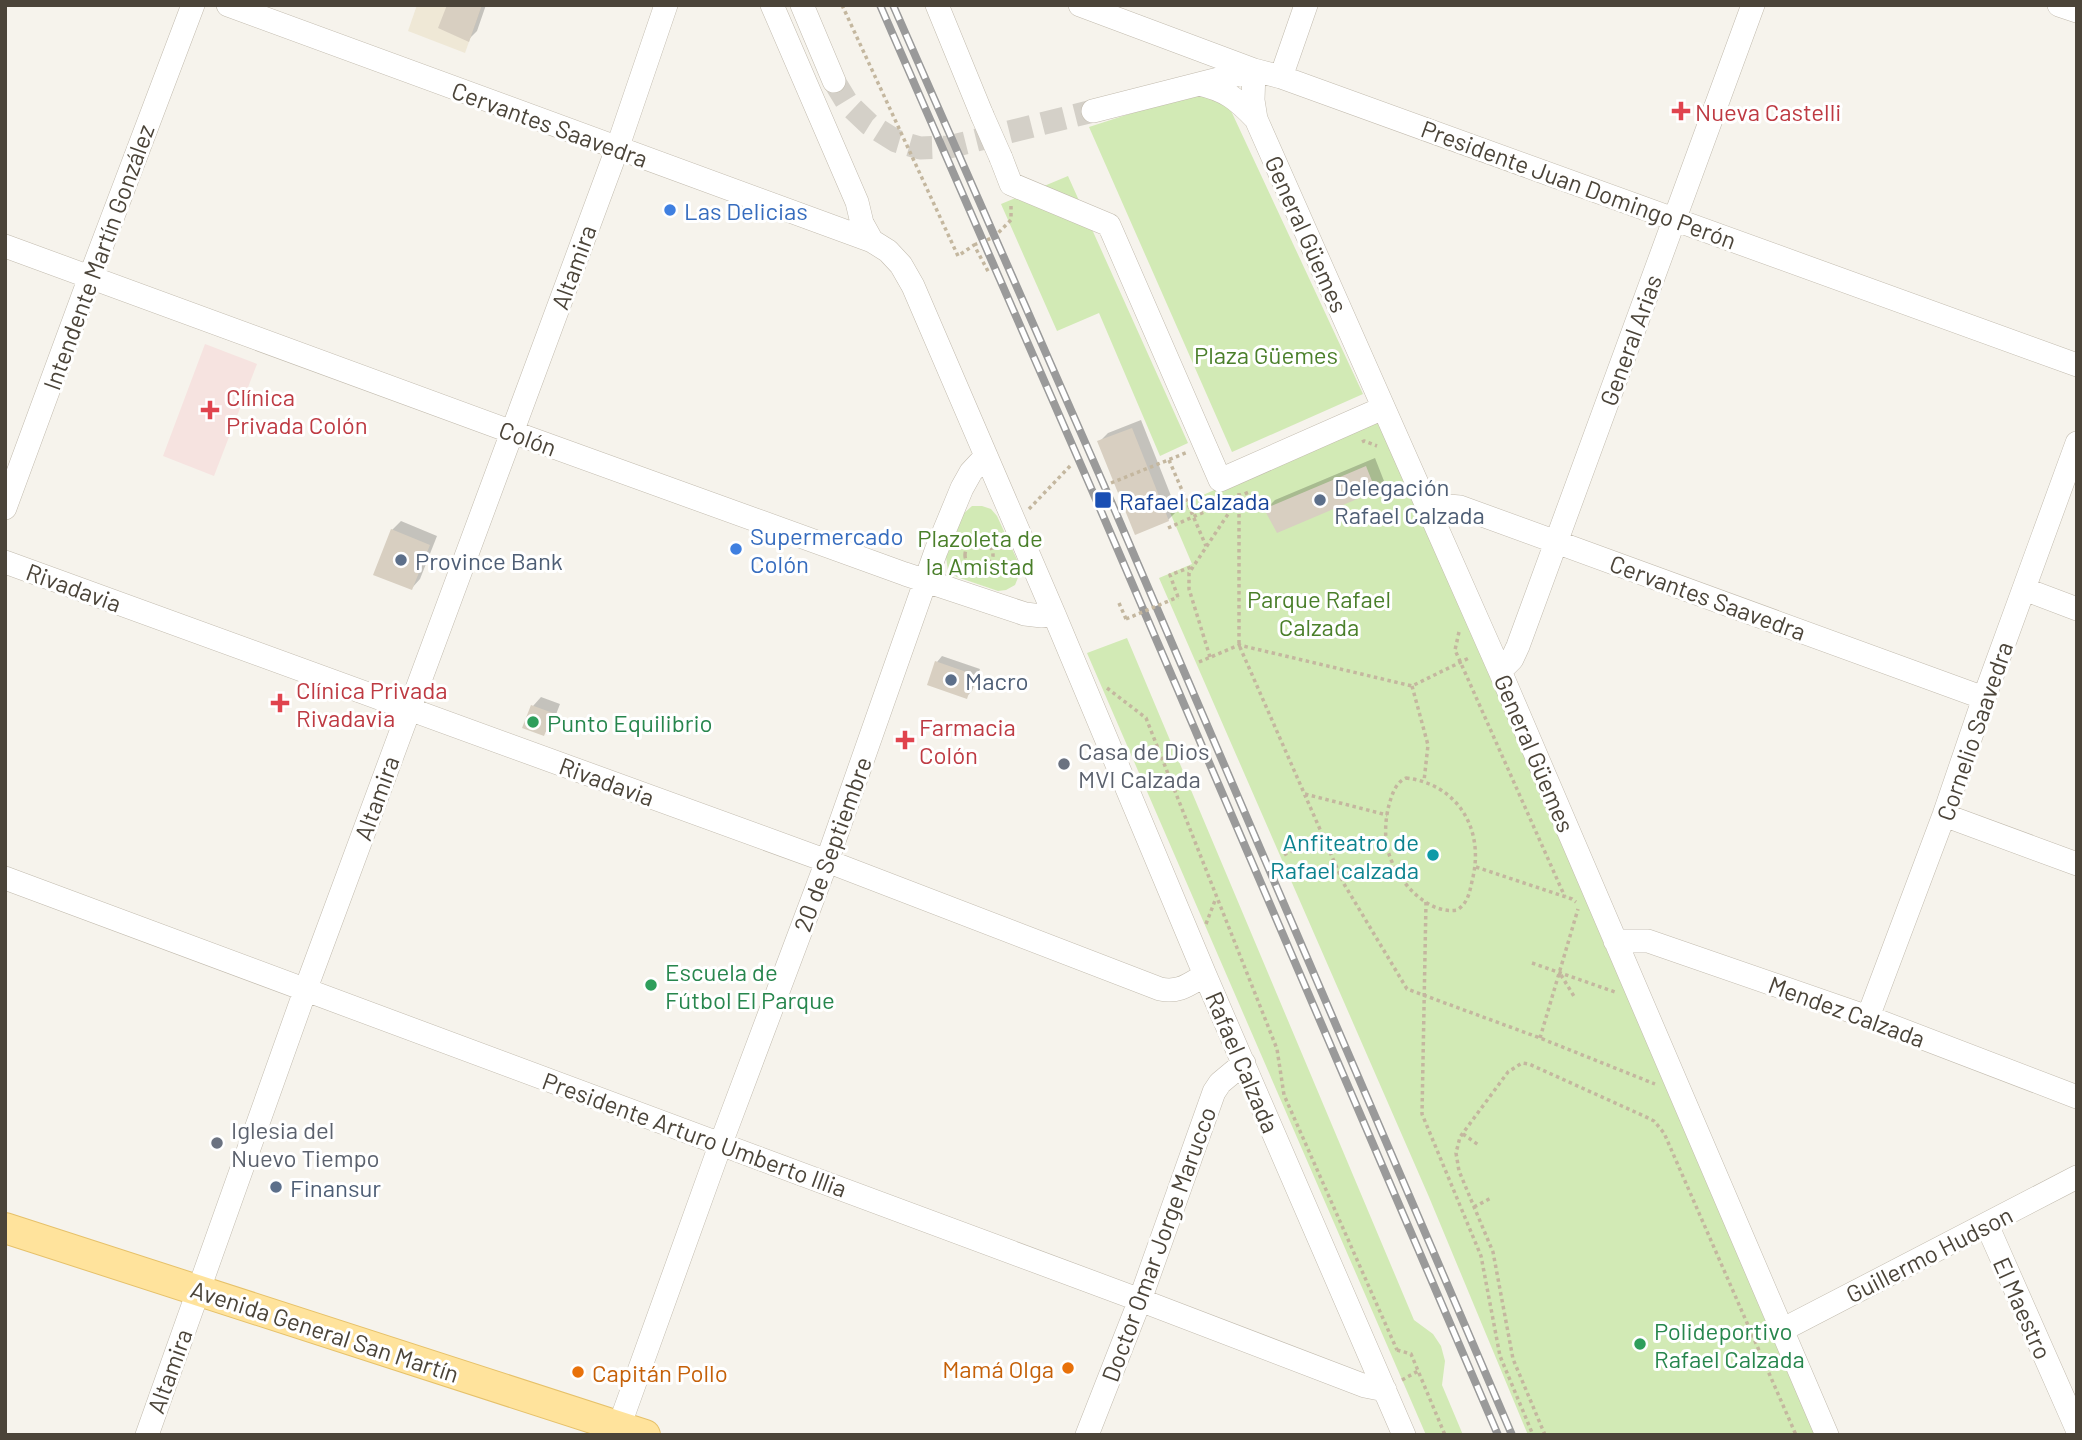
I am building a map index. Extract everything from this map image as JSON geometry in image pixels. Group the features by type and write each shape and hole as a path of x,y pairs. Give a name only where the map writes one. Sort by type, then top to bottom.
{"main road":[{"name":"Avenida General San Martín","path":"5,1228 627,1432"}],"street":[{"name":"Intendente Martín González","path":"5,508 193,5"},
{"name":"Cervantes Saavedra","path":"228,5 872,241"},
{"name":"Altamira","path":"147,1435 305,991 617,149 666,5"},
{"name":"Rafael Calzada","path":"772,5 857,202 862,223 872,241 888,251 901,265 913,286 1205,975 1405,1435"},
{"path":"802,5 834,81"},
{"path":"937,5 1011,184 1109,225 1206,444 1229,475 1383,408"},
{"name":"Presidente Juan Domingo Perón","path":"1080,5 2077,365"},
{"path":"1281,77 1306,5"},
{"name":"General Arias","path":"1500,671 1512,659 1518,646 1753,5"},
{"path":"2059,5 2077,11"},
{"path":"1093,111 1254,70"},
{"name":"General Güemes","path":"1254,70 1253,100 1256,119 1500,671 1827,1435"},
{"path":"1199,84 1220,89 1239,101 1256,119"},
{"name":"Colón","path":"5,246 926,581 1025,614 1041,617 1054,614"},
{"name":"Cornelio Saavedra","path":"1868,1017 1944,815 2077,443"},
{"name":"20 de Septiembre","path":"627,1432 721,1143 827,861 926,581 961,488 985,457"},
{"name":"Cervantes Saavedra","path":"1431,513 1448,506 1460,507 1984,698"},
{"name":"Rivadavia","path":"5,562 827,861 1160,989 1179,990 1205,975"},
{"path":"2024,589 2077,609"},
{"path":"1944,815 2077,864"},
{"name":"Presidente Arturo Umberto Illia","path":"5,878 721,1143 1365,1386 1385,1390"},
{"name":"Mendez Calzada","path":"1615,941 1648,941 1868,1017 2077,1097"},
{"name":"Doctor Omar Jorge Marucco","path":"1087,1435 1140,1300 1214,1092 1220,1083 1244,1063"},
{"name":"Guillermo Hudson","path":"1782,1329 2077,1177"},
{"name":"El Maestro","path":"1987,1225 2077,1429"}],"path":[{"path":"842,5 958,256 974,245 994,237 1011,220"},
{"path":"974,245 989,273"},
{"path":"1351,446 1364,441 1378,447"},
{"path":"1111,483 1206,444"},
{"path":"1169,460 1206,546"},
{"path":"1014,524 1072,465"},
{"path":"1229,475 1239,497 1240,645 1344,884 1407,989 1655,1084 1675,1082"},
{"path":"1168,528 1251,491"},
{"path":"1210,657 1189,589 1189,573 1239,497"},
{"path":"974,542 987,544 993,556 990,564 982,569 969,565 965,557 967,548 974,542"},
{"path":"1119,603 1126,619 1178,597 1170,575 1194,566"},
{"path":"1460,631 1455,650 1460,663 1565,897"},
{"path":"1199,662 1240,645 1412,686 1471,657"},
{"path":"1104,685 1146,719 1276,1049 1284,1095 1396,1350 1411,1354 1445,1435"},
{"path":"1412,686 1427,745 1424,782"},
{"path":"1402,779 1424,782 1438,787 1450,796 1465,814 1474,838 1476,867 1470,891 1462,908 1457,910 1446,910 1426,902 1408,886 1392,862 1386,840 1387,815 1392,794 1402,779"},
{"path":"1305,794 1387,815"},
{"path":"1284,855 1322,834"},
{"path":"1476,867 1572,899 1579,905 1540,1038"},
{"path":"1426,902 1422,1114 1481,1256 1500,1356 1533,1435"},
{"path":"1532,963 1616,992"},
{"path":"1560,974 1575,998"},
{"path":"1545,1435 1513,1359 1496,1261 1456,1161 1457,1145 1463,1133 1508,1072 1522,1063 1654,1121 1664,1133 1796,1435"},
{"path":"1463,1133 1480,1146"},
{"path":"1474,1207 1491,1198"}],"shaded area":[{"path":"417,5 482,5 465,53 408,31"},
{"name":"Clínica Privada Colón","path":"205,344 257,364 214,476 163,456"}],"green space":[{"name":"Plaza Güemes","path":"1219,85 1363,394 1232,452 1089,127"},
{"path":"1068,176 1188,443 1160,456 1099,313 1057,331 1001,204"},
{"name":"Parque Rafael Calzada","path":"1370,421 1381,423 1818,1435 1528,1435 1429,1197 1159,578 1192,564 1169,510"},
{"name":"Plazoleta de la Amistad","path":"972,506 991,509 997,516 1020,566 1015,585 1006,590 998,591 957,577 948,571 946,557 962,515"},
{"path":"1127,638 1414,1320 1433,1334 1441,1346 1445,1361 1442,1385 1463,1435 1426,1435 1087,653"}],"building":[{"path":"447,5 482,5 469,42 438,28"},
{"path":"1132,428 1169,521 1135,535 1097,441"},
{"name":"Delegación Rafael Calzada","path":"1366,466 1376,491 1277,533 1264,509"},
{"name":"Province Bank","path":"391,529 430,545 412,590 373,575"},
{"name":"Macro","path":"935,661 975,675 967,699 927,685"},
{"path":"531,705 553,713 544,736 522,728"}],"tunnel":[{"path":"834,81 848,104 869,124 896,141 920,148 949,147 1093,111"}],"railway":[{"path":"880,5 1098,504 1498,1435"},
{"path":"893,5 1110,499 1512,1435"}],"place":[{"name":"Nueva Castelli","path":"1681,111"},
{"name":"Las Delicias","path":"670,210"},
{"name":"Clínica Privada Colón","path":"210,410"},
{"name":"Rafael Calzada","path":"1103,500"},
{"name":"Delegación Rafael Calzada","path":"1320,500"},
{"name":"Supermercado Colón","path":"736,549"},
{"name":"Province Bank","path":"401,560"},
{"name":"Macro","path":"951,680"},
{"name":"Clínica Privada Rivadavia","path":"280,703"},
{"name":"Punto Equilibrio","path":"533,722"},
{"name":"Farmacia Colón","path":"905,740"},
{"name":"Casa de Dios MVI Calzada","path":"1064,764"},
{"name":"Anfiteatro de Rafael calzada","path":"1433,855"},
{"name":"Escuela de Fútbol El Parque","path":"651,985"},
{"name":"Iglesia del Nuevo Tiempo","path":"217,1143"},
{"name":"Finansur","path":"276,1187"},
{"name":"Polideportivo Rafael Calzada","path":"1640,1344"},
{"name":"Mamá Olga","path":"1068,1368"},
{"name":"Capitán Pollo","path":"578,1372"}]}
